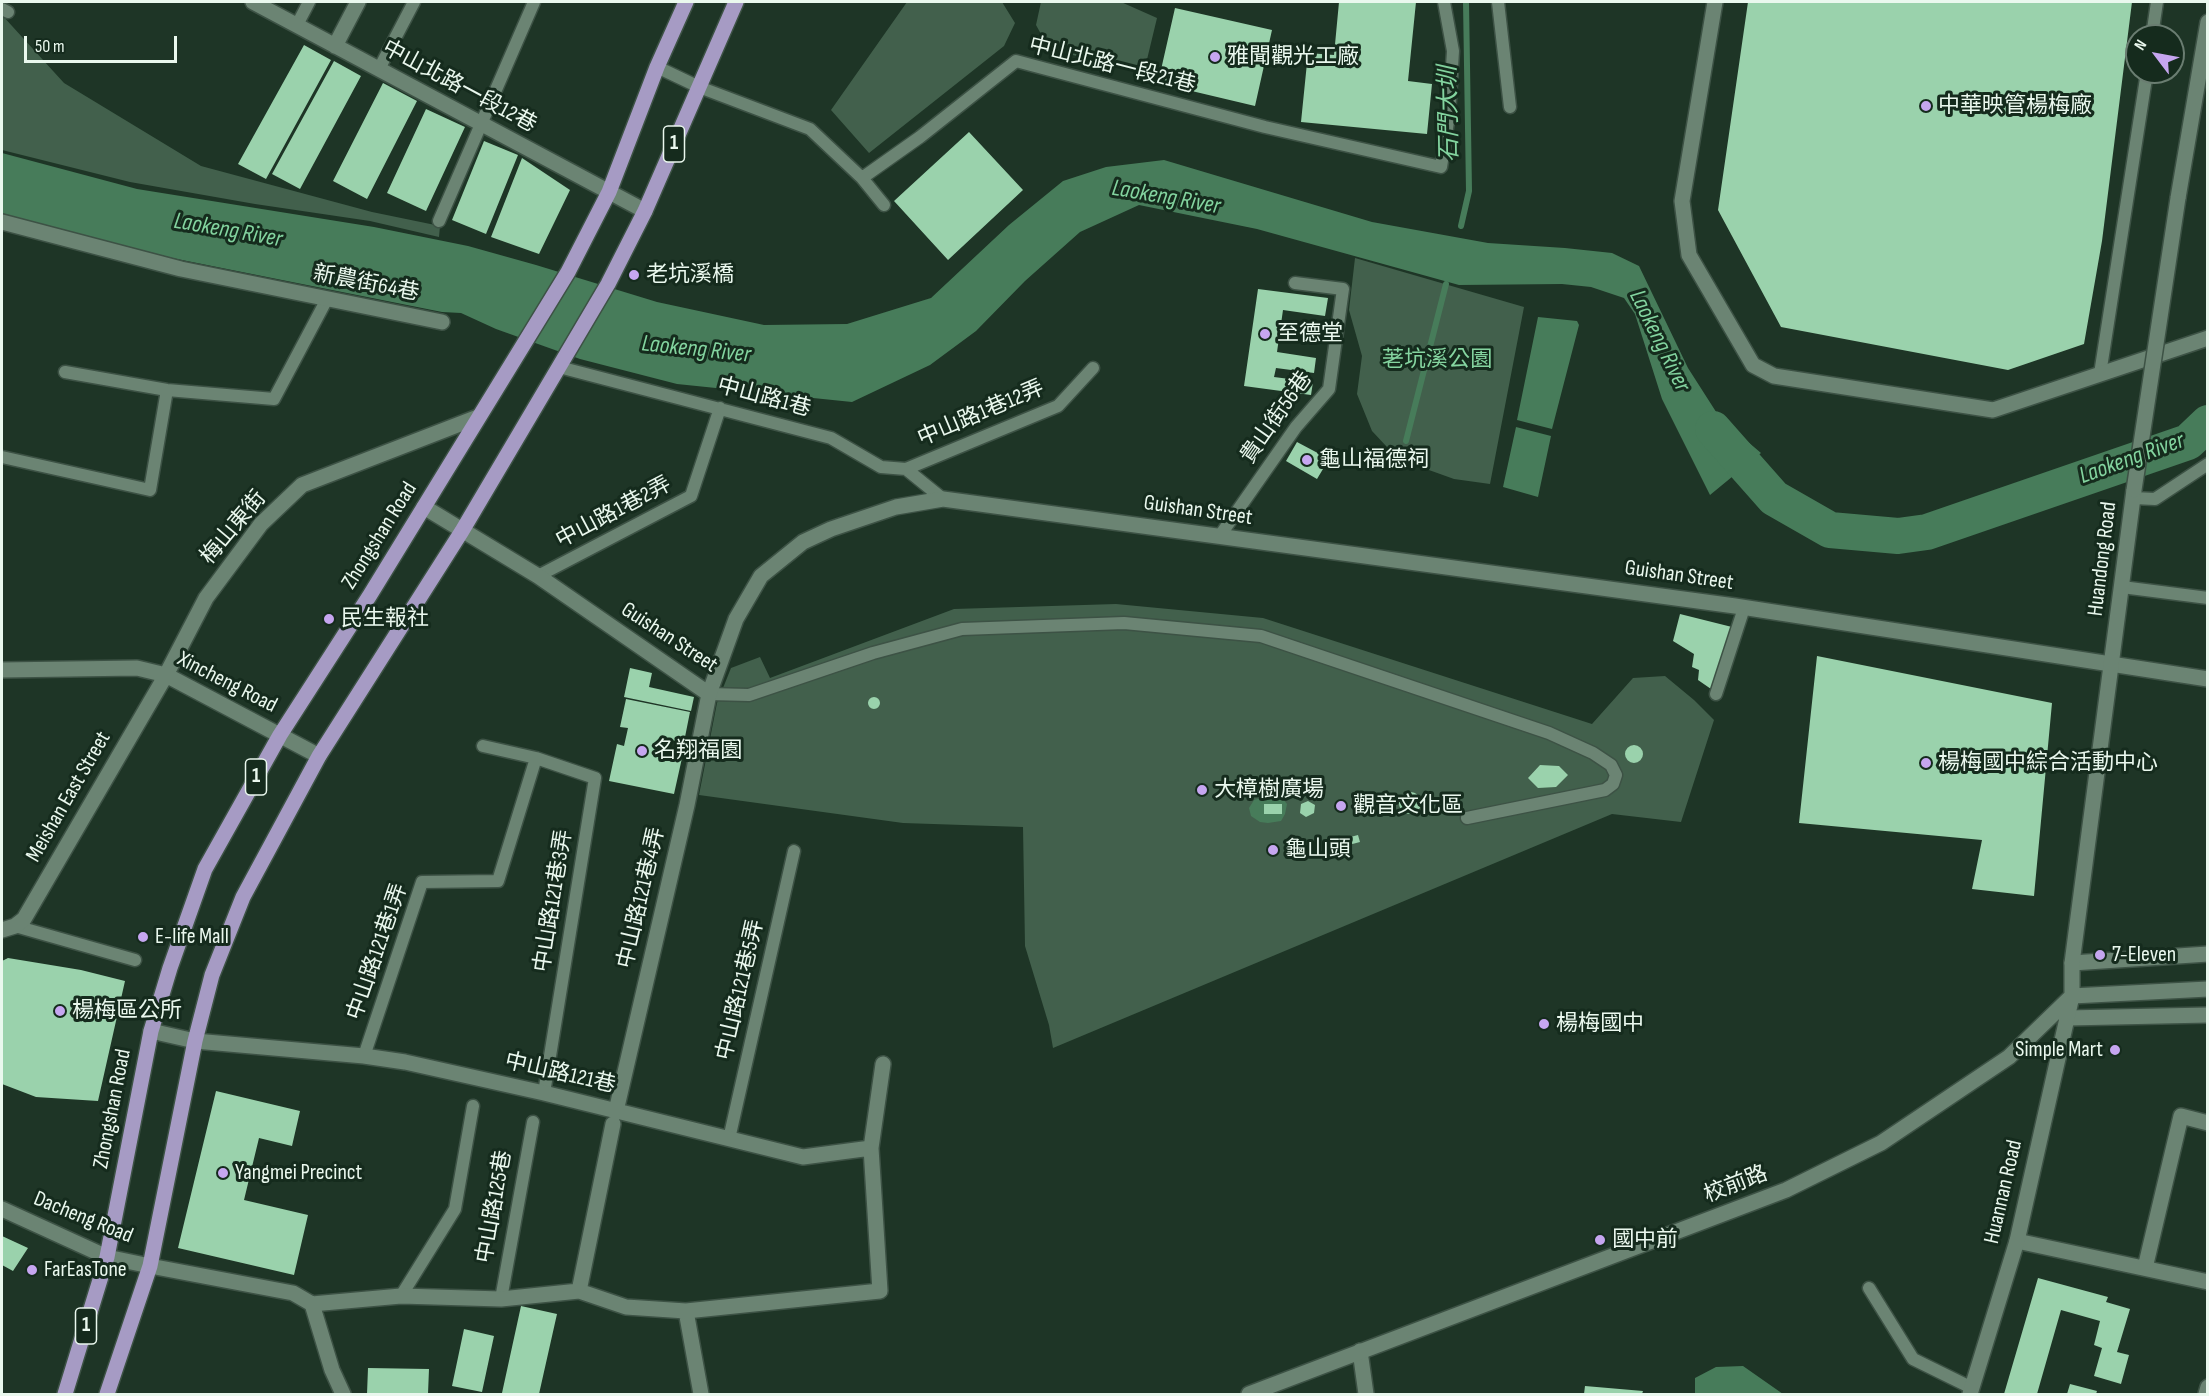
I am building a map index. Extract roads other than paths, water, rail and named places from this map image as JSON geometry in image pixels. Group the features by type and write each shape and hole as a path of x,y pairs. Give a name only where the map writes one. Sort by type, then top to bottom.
{"main road":[{"name":"1","path":"609,192 657,67 686,2"},
{"name":"1","path":"108,1395 150,1266 195,1041 212,975 243,897 319,756 462,531 608,284 645,211 736,2"},
{"name":"Zhongshan Road","path":"65,1395 107,1257 151,1031 170,968 205,869 280,735 424,507 568,272 609,192"}],"street":[{"name":"中山北路一段12巷","path":"252,2 645,211"},
{"path":"335,46 358,2"},
{"path":"1715,2 1682,201 1689,255 1753,366 1774,376 1993,410 2208,338"},
{"name":"Huandong Road","path":"2072,996 2072,963 2134,494 2178,198 2208,22"},
{"name":"新農街64巷","path":"2,222 182,269 442,322"},
{"name":"梅山東街","path":"166,675 206,598 261,524 303,485 478,417"},
{"name":"Guishan Street","path":"424,507 538,576 709,694 736,620 761,576 803,542 831,529 896,507 943,499 1744,608 2208,679"},
{"name":"Xincheng Road","path":"2,670 137,668 166,675 319,756"},
{"name":"Meishan East Street","path":"8,928 24,919 166,675"},
{"name":"中山路121巷4弄","path":"615,1117 687,805 709,694"},
{"path":"2072,963 2208,954"},
{"path":"2072,996 2208,988"},
{"name":"Huannan Road","path":"1971,1391 2017,1241 2072,996"},
{"name":"校前路","path":"1249,1395 1807,1180 1881,1143 2009,1057 2072,996"},
{"path":"2067,1018 2208,1015"},
{"name":"中山路121巷","path":"151,1031 195,1041 364,1056 405,1062 544,1093 615,1117 729,1139 803,1157 871,1148"},
{"path":"871,1148 883,1064"},
{"path":"2145,1268 2181,1116 2208,1123"},
{"path":"579,1291 615,1117"},
{"name":"中山路125巷","path":"312,1304 401,1296 501,1299 579,1291 626,1307 686,1311 880,1291 871,1148"},
{"name":"Dacheng Road","path":"2,1209 107,1257 150,1266"},
{"path":"2017,1241 2208,1282"},
{"path":"150,1266 293,1293 312,1304 332,1370 343,1395"},
{"path":"686,1311 701,1395"},
{"path":"1360,1351 1366,1395"},
{"path":"2206,1395 2208,1387"}],"lane":[{"path":"297,25 309,2"},
{"path":"379,69 414,2"},
{"path":"439,221 534,2"},
{"name":"中山北路一段21巷","path":"862,178 920,137 1016,61 1265,128 1441,166 1449,115 1453,51 1444,2"},
{"path":"1498,2 1510,107"},
{"path":"2154,24 2157,2"},
{"path":"657,67 699,87 810,129 862,178 884,205"},
{"path":"2100,374 2145,84"},
{"name":"貴山街56巷","path":"1219,537 1296,427 1329,389 1343,289 1295,283"},
{"path":"65,372 167,390 274,399 327,299"},
{"name":"中山路1巷","path":"560,365 831,438 881,467 906,469"},
{"name":"中山路1巷12弄","path":"906,469 1058,406 1093,368"},
{"path":"2,457 150,490 167,390"},
{"name":"中山路1巷2弄","path":"538,576 691,496 720,408"},
{"path":"2134,494 2155,499 2208,464"},
{"path":"906,469 943,499"},
{"path":"2122,587 2208,598"},
{"path":"1716,694 1744,608"},
{"path":"709,694 749,695 873,652 962,629 1124,623 1260,636 1549,733 1593,753 1611,765 1616,775 1613,783 1605,790 1467,818"},
{"path":"483,746 536,758"},
{"name":"中山路121巷1弄","path":"364,1056 422,882 498,881 536,758"},
{"name":"中山路121巷3弄","path":"536,758 596,778 544,1093"},
{"name":"中山路121巷5弄","path":"729,1139 794,851"},
{"path":"8,928 135,960"},
{"name":"中山路125巷","path":"401,1296 455,1209 473,1106"},
{"name":"中山路125巷","path":"501,1299 533,1122"},
{"path":"1869,1288 1913,1359 1971,1391"}],"water":[{"path":"2,153 137,189 374,227 468,246 657,302 764,325 847,324 931,298 1009,225 1063,181 1106,167 1164,160 1372,222 1488,243 1612,253 1639,266 1688,368 1720,418 1761,453 1710,495 1662,399 1635,314 1624,298 1591,287 1562,284 1459,285 1257,229 1139,205 1080,232 1025,281 976,331 930,365 852,402 677,384 580,359 496,329 461,313 442,312 172,258 2,214"},
{"path":"1538,317 1577,321 1579,325 1552,429 1517,420"},
{"path":"1516,427 1551,436 1538,497 1503,487"},
{"path":"1271,795 1283,799 1287,804 1281,821 1260,822 1251,816 1249,808 1254,800","holes":["1264,804 1282,804 1282,814 1264,814"]},
{"path":"1743,1366 1783,1394 1695,1394 1695,1378 1716,1367"}],"waterway":[{"name":"石門大圳","path":"1461,226 1469,191 1466,2"},
{"name":"石門大圳","path":"1406,441 1446,284"},
{"name":"Laokeng River","path":"1713,429 1774,498 1830,530 1898,536 1927,532 2188,442 2208,423"}],"place":[{"name":"雅聞觀光工廠","path":"1215,57"},
{"name":"中華映管楊梅廠","path":"1926,106"},
{"name":"老坑溪橋","path":"634,275"},
{"name":"至德堂","path":"1265,334"},
{"name":"龜山福德祠","path":"1307,460"},
{"name":"民生報社","path":"329,619"},
{"name":"名翔福園","path":"642,751"},
{"name":"楊梅國中綜合活動中心","path":"1926,763"},
{"name":"大樟樹廣場","path":"1202,790"},
{"name":"觀音文化區","path":"1341,806"},
{"name":"龜山頭","path":"1273,850"},
{"name":"E-life Mall","path":"143,937"},
{"name":"7-Eleven","path":"2100,955"},
{"name":"楊梅區公所","path":"60,1011"},
{"name":"楊梅國中","path":"1544,1024"},
{"name":"Simple Mart","path":"2115,1050"},
{"name":"Yangmei Precinct","path":"223,1173"},
{"name":"國中前","path":"1600,1240"},
{"name":"FarEasTone","path":"32,1270"}],"park label":[{"name":"荖坑溪公園","path":"1437,360"}]}
